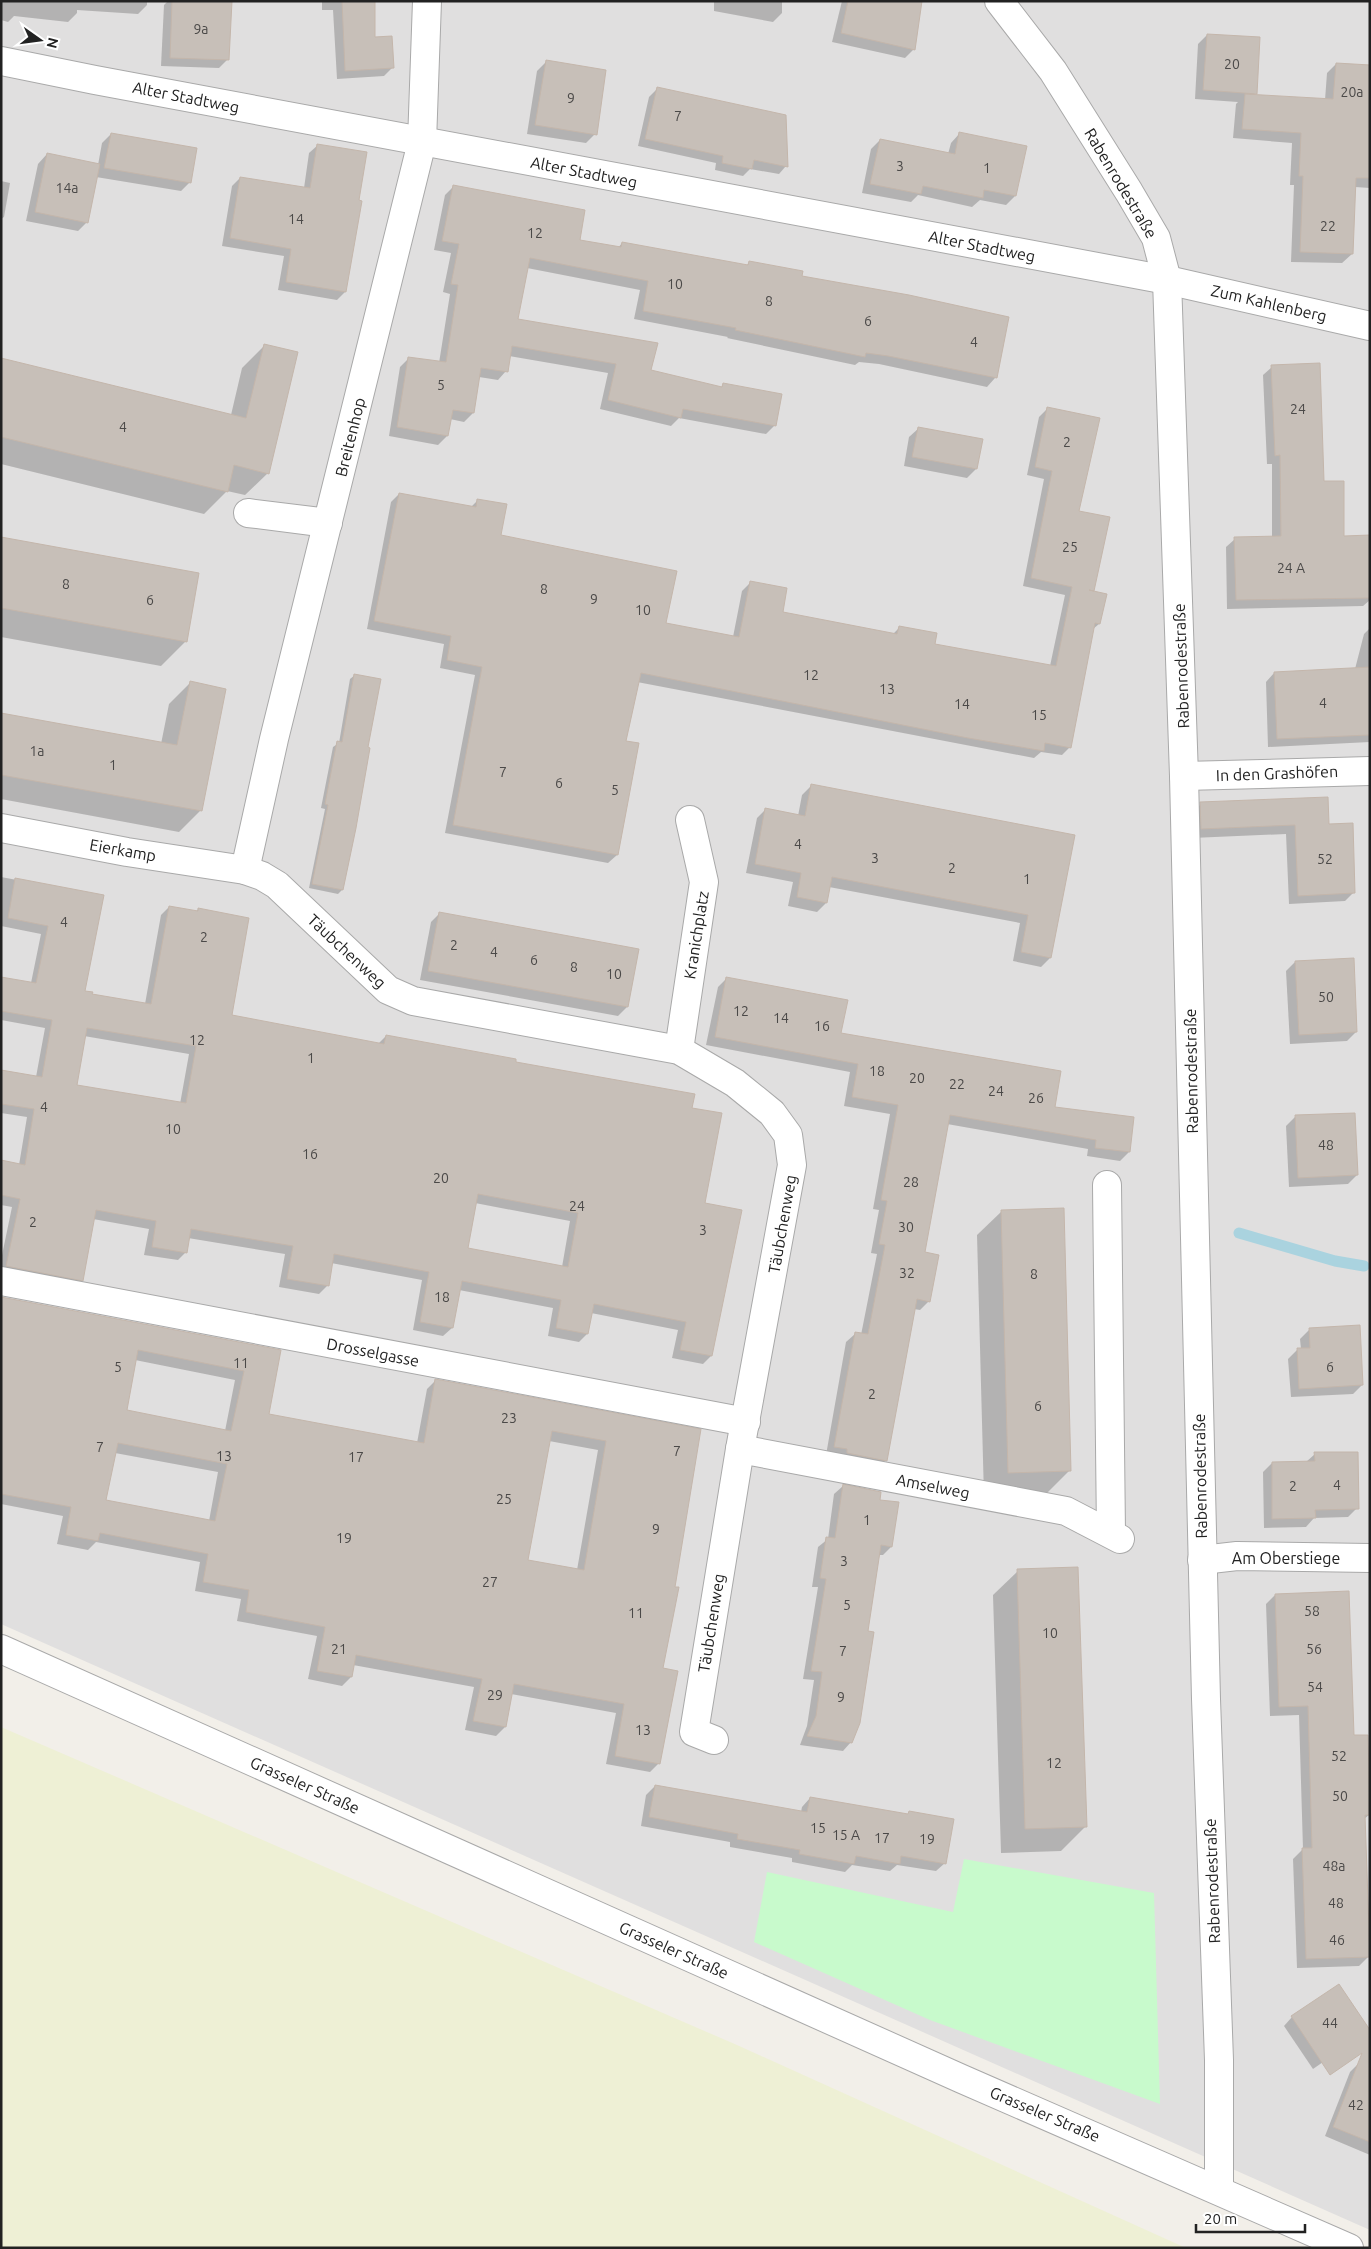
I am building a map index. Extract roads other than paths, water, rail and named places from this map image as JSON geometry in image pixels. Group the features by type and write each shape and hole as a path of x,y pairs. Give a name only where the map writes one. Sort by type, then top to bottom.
{"street":[{"name":"Breitenhop","path":"245,870 274,739 422,142 427,1"},
{"name":"Rabenrodestraße","path":"999,1 1053,71 1129,192 1156,238 1168,280 1184,776 1202,1560 1219,2060 1219,2189"},
{"name":"Alter Stadtweg","path":"1,61 422,142 1168,280"},
{"name":"Zum Kahlenberg","path":"1168,280 1370,326"},
{"path":"248,513 328,524"},
{"name":"In den Grashöfen","path":"1184,776 1370,771"},
{"name":"Kranichplatz","path":"679,1050 704,882 690,820"},
{"name":"Eierkamp","path":"1,828 128,852 245,870"},
{"name":"Täubchenweg","path":"245,870 262,876 277,885 388,990 413,1001 679,1050 735,1083 772,1113 788,1135 792,1165 740,1449 694,1732 714,1740"},
{"name":"Amselweg","path":"740,1449 1066,1511 1116,1536 1107,1185"},
{"name":"Drosselgasse","path":"1,1281 746,1422"},
{"name":"Am Oberstiege","path":"1202,1560 1238,1556 1370,1558"},
{"name":"Grasseler Straße","path":"1,1649 953,2075 1219,2189 1349,2248"}],"waterway":[{"path":"1239,1233 1335,1261 1364,1266"}]}
